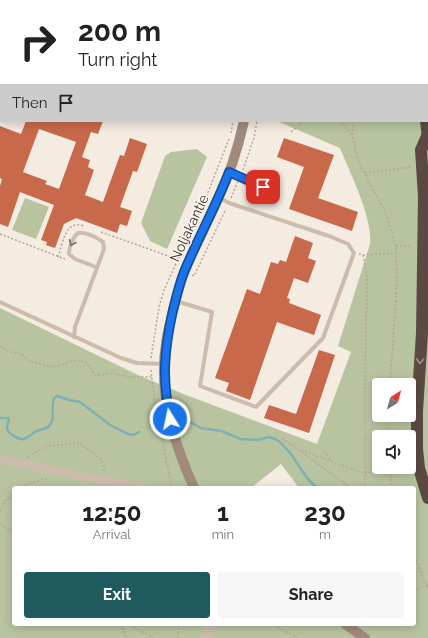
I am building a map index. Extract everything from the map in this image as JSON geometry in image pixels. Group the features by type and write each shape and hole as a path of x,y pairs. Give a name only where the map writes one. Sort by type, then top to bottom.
{"highway":[{"path":"426,122 428,138"},
{"path":"428,134 421,150 424,197 423,274 417,449 419,468 428,498"}],"main road":[{"name":"Noljakantie","path":"193,486 181,460 165,395 166,344 184,272 219,198 238,145 244,122"},
{"path":"348,626 366,638"}],"street":[{"path":"0,459 129,486"},
{"path":"206,638 212,626"}],"lane":[{"path":"229,172 275,191"},
{"path":"176,301 212,312 200,386 256,407 323,338 354,253 348,244 229,203 219,198"},
{"path":"74,337 75,327 96,267 104,249 103,242 96,237 78,233 73,238 69,254 75,259 96,267"},
{"path":"0,302 120,358 137,363 165,364"}],"path":[{"path":"244,168 254,138 257,122"},
{"path":"291,132 303,122"},
{"path":"341,122 352,135"},
{"path":"354,122 352,135 359,162 386,214 396,246 396,282 390,378"},
{"path":"365,173 416,166"},
{"path":"111,236 177,259"},
{"path":"396,246 411,246"},
{"path":"354,253 363,256 396,253"},
{"path":"363,256 367,277 365,486"},
{"path":"0,346 10,352 22,354 29,361 53,367 77,360 86,362 96,376 109,373 131,377 152,377"},
{"path":"282,438 348,486"},
{"path":"20,463 46,446 80,443 102,459 107,482"},
{"path":"299,449 364,473 372,473"},
{"path":"324,451 333,462"},
{"path":"390,474 392,486"},
{"path":"26,486 51,478"},
{"path":"0,512 5,501 12,496"},
{"path":"0,524 12,531"},
{"path":"416,560 428,589"},
{"path":"416,589 427,585"},
{"path":"121,626 127,638"},
{"path":"132,626 154,638"},
{"path":"178,638 179,626"},
{"path":"276,626 298,638"}],"green space":[{"path":"279,122 428,122 428,638 0,638 0,308 140,376 186,395 317,444 351,352 338,346 370,244 368,222 360,196 340,148"},
{"path":"197,149 207,157 167,249 150,241 141,223 165,156 171,152"},
{"path":"25,198 49,207 36,239 12,230"}],"building":[{"path":"26,122 103,122 98,134 91,132 82,157 90,160 88,167 94,170 85,195 103,202 120,155 124,156 130,138 147,144 137,172 133,171 120,207 132,211 127,226 120,224 117,233 76,218 64,224 55,248 46,245 47,242 41,240 54,205 20,192 8,227 0,224 0,186 2,179 0,178 0,126 21,134","holes":["39,129 76,142 59,189 45,184 47,181 23,172"]},
{"path":"284,138 334,155 318,198 358,212 352,231 289,209 304,167 277,157"},
{"path":"295,236 313,243 308,258 316,261 308,283 294,278 287,298 290,299 289,303 321,315 314,335 277,322 250,400 226,391 229,383 215,378 247,289 260,294 271,262 278,264 280,260 286,262"},
{"path":"319,350 335,355 309,433 264,418 269,405 296,414"}],"waterway":[{"path":"0,418 9,419 7,428 14,436 19,439 26,438 49,426 53,416 53,401 57,396 80,402 110,425 128,434 133,435 139,432"},
{"path":"181,422 190,422 201,428 221,431 241,439 258,440 269,437 275,439 280,442 291,454 307,478 315,486"}],"route":[{"path":"170,419 165,395 166,344 180,283 184,272 219,198 229,172 263,187"}]}
